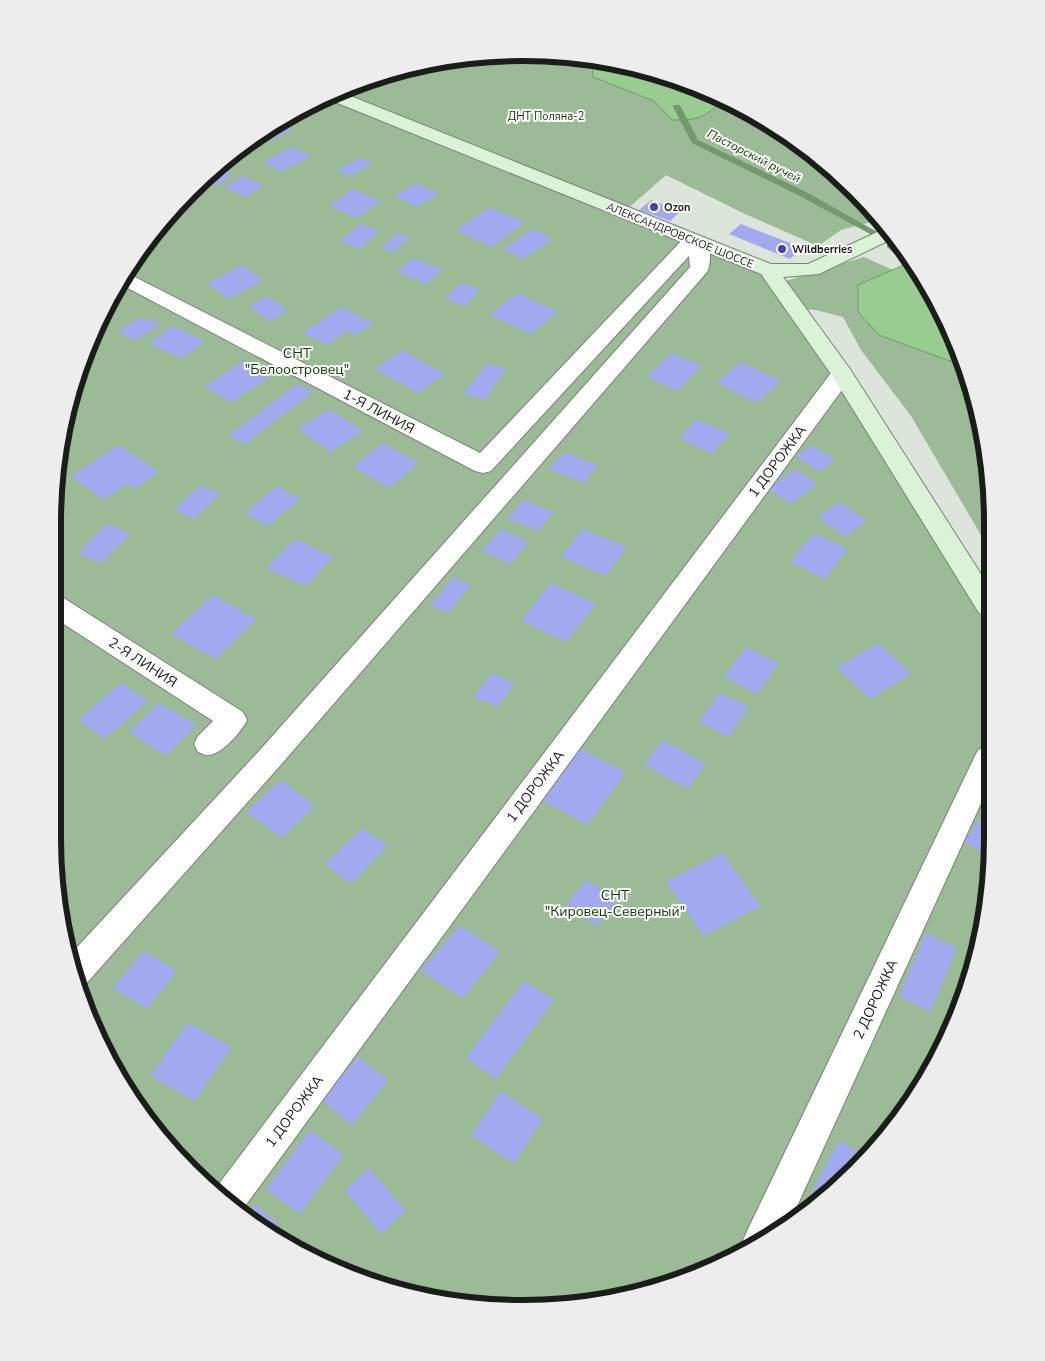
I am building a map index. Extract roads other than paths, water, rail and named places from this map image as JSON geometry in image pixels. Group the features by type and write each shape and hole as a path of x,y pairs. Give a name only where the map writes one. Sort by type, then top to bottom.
{"street":[{"name":"АЛЕКСАНДРОВСКОЕ ШОССЕ","path":"342,98 768,270 842,374 984,600"},
{"path":"768,270 793,272 812,270 883,236"},
{"name":"1-Я ЛИНИЯ","path":"130,281 483,465 696,242"},
{"path":"80,967 270,759 689,282 700,268 696,242"},
{"name":"1 ДОРОЖКА","path":"231,1195 842,374"},
{"name":"2-Я ЛИНИЯ","path":"61,609 233,720 208,744"},
{"name":"2 ДОРОЖКА","path":"767,1229 984,767"}],"waterway":[{"name":"Пасторский ручей","path":"677,107 695,141 801,193 875,233"}],"place":[{"name":"Ozon","path":"654,207"},
{"name":"Wildberries","path":"782,249"}],"park label":[{"name":"ДНТ Поляна-2","path":"546,116"},
{"name":"СНТ \"Белоостровец\"","path":"297,362"},
{"name":"СНТ \"Кировец-Северный\"","path":"615,904"}]}
